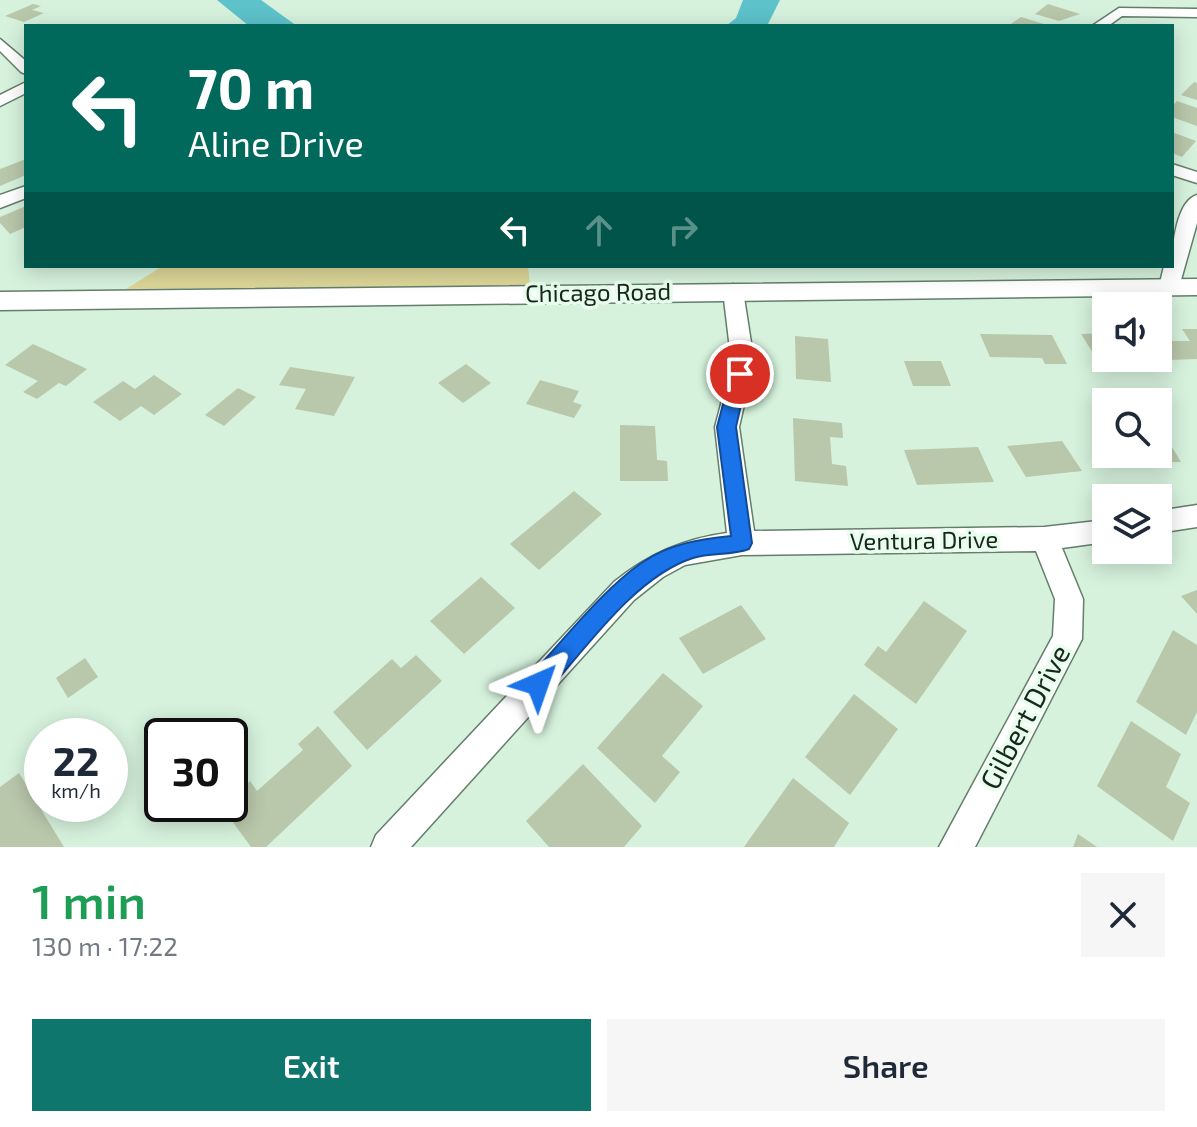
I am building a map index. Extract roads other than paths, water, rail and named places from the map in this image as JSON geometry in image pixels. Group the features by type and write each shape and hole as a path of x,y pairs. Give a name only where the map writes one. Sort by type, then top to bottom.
{"street":[{"path":"1102,24 1119,12 1197,13"},
{"path":"0,43 24,67"},
{"path":"0,101 24,88"},
{"path":"1174,170 1197,178"},
{"path":"0,202 24,192"},
{"path":"1174,267 1181,238 1197,201"},
{"path":"1169,287 1174,268"},
{"name":"Chicago Road","path":"0,301 1197,287"},
{"path":"733,291 741,349 740,374 727,427 742,543"},
{"path":"1172,520 1197,516"},
{"name":"Ventura Drive","path":"388,847 624,591 651,568 692,549 742,543 1044,539 1092,533"},
{"name":"Gilbert Drive","path":"956,847 1067,639 1073,618 1069,596 1044,539"}],"water":[{"path":"217,0 261,0 294,24 247,24"},
{"path":"743,0 780,0 768,24 728,24 736,18"}]}
